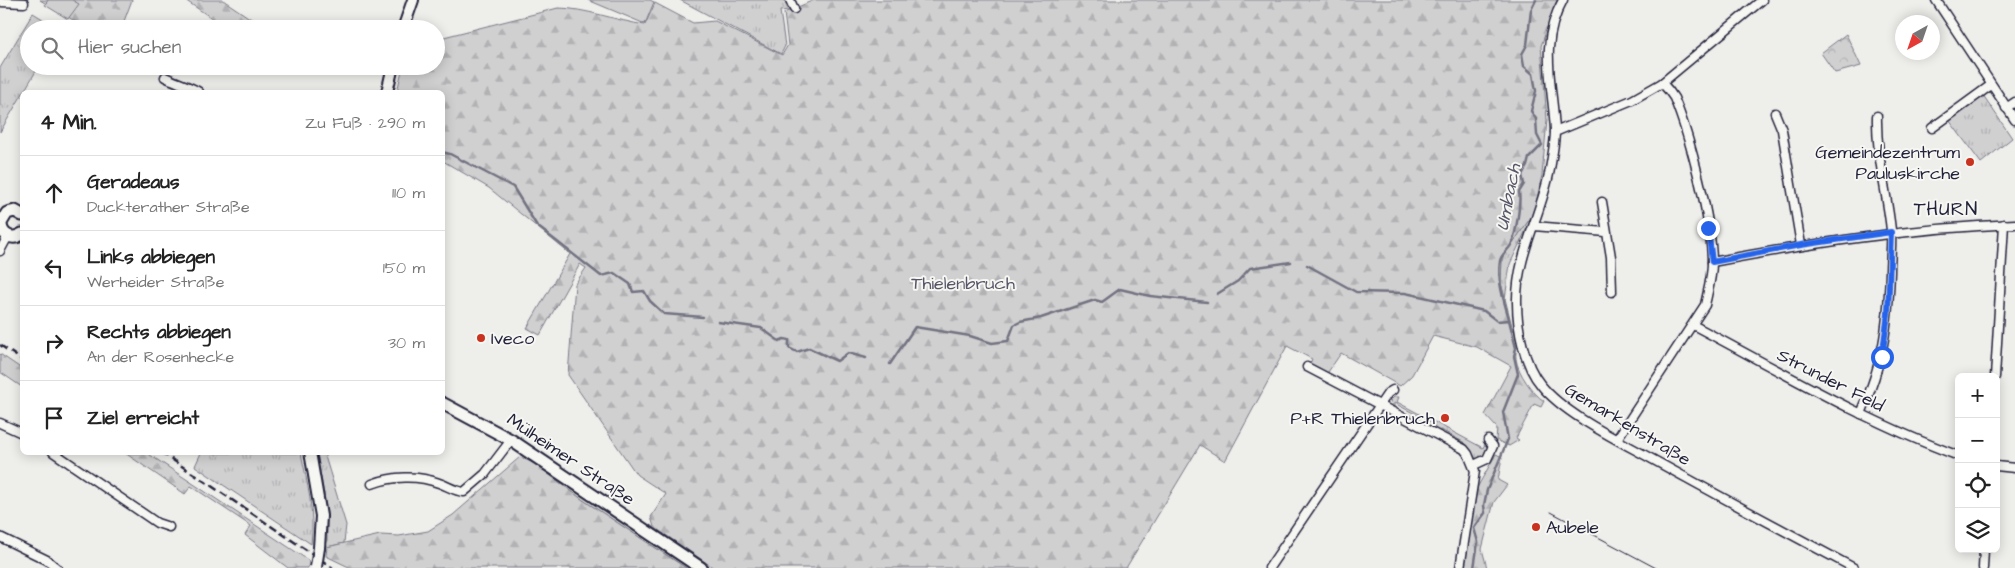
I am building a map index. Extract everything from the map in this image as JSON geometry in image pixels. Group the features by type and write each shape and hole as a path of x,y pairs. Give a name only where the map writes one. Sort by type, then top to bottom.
{"main road":[{"path":"20,214 11,212 1,218 1,227 8,236 15,237 20,235"},
{"name":"Mülheimer Straße","path":"445,405 511,440 701,568"}],"street":[{"path":"406,20 412,0"},
{"path":"790,0 794,9"},
{"name":"Gemarkenstraße","path":"1563,0 1551,31 1547,55 1555,132 1550,169 1524,255 1518,282 1519,326 1530,366 1542,387 1562,404 1616,439 1854,568"},
{"path":"1555,132 1632,100 1662,83 1762,0"},
{"path":"1936,0 2015,120"},
{"path":"0,2 24,3"},
{"path":"387,90 391,75"},
{"path":"165,77 186,88 196,90"},
{"path":"1616,439 1705,305 1712,262 1708,228 1695,169 1673,96 1662,83"},
{"path":"1932,128 1991,84"},
{"path":"2006,108 2015,102"},
{"path":"1774,113 1782,130 1801,245"},
{"path":"1861,414 1876,379 1882,357 1888,314 1891,232 1877,136 1877,116"},
{"path":"1602,202 1611,256 1612,292"},
{"path":"1994,373 2004,224"},
{"path":"1712,262 1801,245 1891,232 2015,224"},
{"path":"1534,226 1606,232"},
{"path":"0,251 8,236"},
{"name":"Strunder Feld","path":"1693,325 1861,414 1925,444 1955,455"},
{"path":"1307,368 1464,449 1474,465 1474,480 1460,568"},
{"path":"1268,568 1380,404 1388,393 1393,390"},
{"path":"0,423 20,432"},
{"path":"372,484 386,479 428,479 445,485 454,492 464,492 485,474 511,440"},
{"path":"1474,465 1482,462 1490,454 1493,446 1488,440"},
{"path":"57,455 157,523 169,527"},
{"path":"311,455 321,516 316,567"},
{"path":"2000,466 2015,468"},
{"path":"0,537 47,560 56,568"},
{"path":"1984,553 1985,567"}],"green space":[{"path":"40,0 132,0 124,20 73,20"},
{"path":"48,0 72,0 79,4 68,19 45,5"},
{"path":"185,0 223,0 253,20 215,20"},
{"path":"588,0 650,0 654,2 645,24"},
{"path":"680,0 785,0 789,10 780,11 785,46 781,54"},
{"name":"Thielenbruch","path":"814,0 1557,0 1541,46 1547,120 1542,175 1534,213 1502,258 1501,283 1513,330 1516,332 1517,364 1526,382 1544,401 1541,407 1534,404 1516,438 1519,440 1509,446 1496,440 1497,428 1485,415 1511,366 1477,347 1433,336 1412,375 1400,386 1341,353 1326,375 1309,366 1312,359 1287,346 1225,461 1200,445 1126,568 714,568 654,527 651,517 666,494 637,475 568,375 575,284 586,268 580,264 540,335 527,328 570,254 489,188 445,162 445,90 397,90 401,75 445,75 445,37 558,8 579,10 645,25 655,3 693,23 715,21 782,55 788,45 784,13"},
{"path":"33,13 44,20 29,20"},
{"path":"1846,34 1861,66 1835,73 1821,53"},
{"path":"20,35 20,75 34,75 25,90 20,90 20,98 0,132 0,68"},
{"path":"1983,95 2012,138 1981,163 1949,120"},
{"path":"1534,213 1510,264 1505,299 1501,283 1502,258"},
{"path":"0,354 20,368 20,386 0,372"},
{"path":"1394,397 1399,397 1397,402 1483,448 1486,442 1489,447 1486,456 1476,459 1465,443 1441,430 1435,430 1434,424 1394,403 1394,408 1390,401"},
{"path":"1496,454 1502,457 1498,480 1507,485 1494,502 1482,549 1487,568 1465,568 1471,517 1478,486"},
{"path":"128,455 150,455 305,558 309,561 308,568 288,568 245,535 251,526 191,486 185,494"},
{"path":"200,455 301,455 311,509 311,544 195,466"},
{"path":"317,455 325,455 346,525 344,543 327,547 327,513"},
{"path":"520,457 535,464 583,500 686,568 351,568 326,556 327,547 380,535 399,536 428,531 453,515"},
{"path":"535,464 557,475 694,568 686,568 583,500"}],"waterway":[{"name":"Umbach","path":"1509,319 1500,283 1500,261 1511,245 1515,234 1519,211 1519,192 1524,184 1522,175 1529,158 1542,145 1537,135 1536,119 1531,111 1536,91 1533,74 1524,66 1522,54 1527,45 1531,10 1536,0"},
{"path":"445,153 513,187 537,226 601,276 614,273 630,284 633,292 644,291 650,301 664,314 703,317"},
{"path":"1217,294 1238,281 1250,268 1291,262"},
{"path":"1307,265 1356,292 1405,293 1484,311 1497,321 1509,320 1516,348 1514,356 1518,374 1503,412 1508,439 1487,490 1484,505 1485,513 1474,528 1478,542 1474,568"},
{"path":"890,364 915,327 970,336 992,343 1008,341 1014,325 1020,322 1041,318 1095,300 1102,302 1120,289 1150,296 1207,302"},
{"path":"718,322 761,328 779,341 789,340 789,348 797,352 809,348 837,361 848,353 866,358"}],"tram line":[{"path":"1551,512 1656,568"}],"railway":[{"path":"0,345 20,359"},
{"path":"165,455 333,568"}],"place":[{"name":"Gemeindezentrum Pauluskirche","path":"1970,162"},
{"name":"Iveco","path":"481,338"},
{"name":"P+R Thielenbruch","path":"1445,418"},
{"name":"Aubele","path":"1536,527"}],"district":[{"name":"THURN","path":"1946,208"}],"route":[{"path":"1708,228 1712,262 1801,245 1891,232 1888,314 1882,357"}]}
